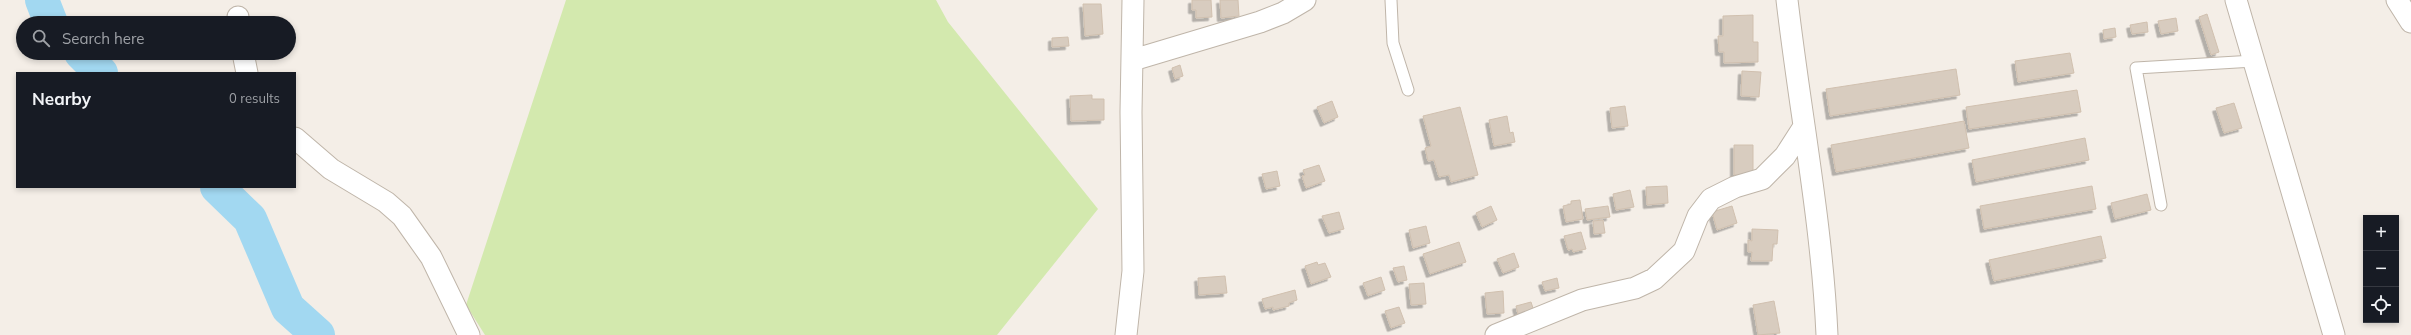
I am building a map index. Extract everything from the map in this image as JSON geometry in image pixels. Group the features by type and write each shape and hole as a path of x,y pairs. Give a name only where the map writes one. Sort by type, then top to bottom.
{"street":[{"path":"1126,335 1133,271 1131,112 1133,0"},
{"path":"1133,60 1283,14 1305,0"},
{"path":"1787,0 1825,289 1827,335"},
{"path":"2236,0 2334,335"},
{"path":"2397,0 2411,22"},
{"path":"244,60 247,72"},
{"path":"1496,335 1582,300 1636,288 1654,279 1684,251 1698,216 1711,199 1735,187 1762,179 1785,156 1803,128"},
{"path":"296,139 331,169 386,202 402,216 431,258 469,335"}],"lane":[{"path":"1391,0 1393,44 1408,90"},
{"path":"2160,205 2136,68 2254,61"}],"green space":[{"path":"566,0 936,0 948,22 1098,209 997,335 485,335 466,305"}],"building":[{"path":"1192,0 1211,0 1212,17 1196,18 1196,10 1192,10"},
{"path":"1220,0 1238,0 1239,16 1221,18"},
{"path":"1083,4 1101,4 1103,34 1085,36"},
{"path":"2207,14 2219,52 2211,55 2199,17"},
{"path":"1753,15 1753,42 1758,42 1758,62 1724,63 1724,52 1719,52 1718,36 1723,36 1723,16"},
{"path":"2176,18 2178,31 2161,34 2158,21"},
{"path":"2147,22 2148,32 2132,34 2130,25"},
{"path":"2115,28 2116,37 2104,39 2103,30"},
{"path":"1068,37 1069,46 1052,47 1052,38"},
{"path":"2070,53 2074,73 2018,82 2015,61"},
{"path":"1180,65 1183,76 1175,79 1172,68"},
{"path":"1956,69 1960,95 1830,116 1826,89"},
{"path":"1742,71 1761,72 1759,97 1741,96"},
{"path":"2077,90 2081,112 1969,129 1966,107"},
{"path":"1092,95 1092,99 1104,99 1104,120 1071,121 1070,96"},
{"path":"1332,101 1338,117 1324,123 1317,107"},
{"path":"2234,103 2242,128 2224,133 2216,108"},
{"path":"1625,106 1628,126 1612,128 1610,108"},
{"path":"1460,107 1478,175 1451,182 1449,175 1439,177 1434,160 1428,161 1425,148 1431,146 1423,116"},
{"path":"1507,116 1510,133 1513,132 1515,142 1494,146 1489,120"},
{"path":"1964,121 1969,148 1836,172 1831,145"},
{"path":"2085,138 2089,160 1976,182 1972,160"},
{"path":"1734,145 1753,145 1753,176 1734,175"},
{"path":"1319,165 1325,181 1306,188 1302,176 1305,175 1303,170"},
{"path":"1277,171 1280,186 1266,189 1262,174"},
{"path":"1667,186 1668,203 1647,205 1646,187"},
{"path":"2092,186 2096,209 1984,229 1980,206"},
{"path":"1630,190 1634,207 1616,210 1613,194"},
{"path":"2147,194 2151,210 2115,219 2111,203"},
{"path":"1580,200 1583,219 1566,222 1563,206 1571,204 1571,201"},
{"path":"1491,206 1497,220 1482,227 1476,213"},
{"path":"1608,206 1610,217 1587,220 1585,209"},
{"path":"1732,206 1737,223 1717,230 1712,212"},
{"path":"1339,212 1344,229 1329,233 1322,216"},
{"path":"1603,220 1605,233 1594,234 1593,221"},
{"path":"1426,226 1430,243 1413,248 1409,230"},
{"path":"1752,229 1778,230 1777,244 1773,244 1772,261 1751,261 1752,252 1748,252 1748,240 1752,241"},
{"path":"1581,232 1586,249 1573,252 1572,249 1568,250 1564,236"},
{"path":"2101,236 2106,258 1994,281 1989,260"},
{"path":"1459,242 1466,262 1430,274 1423,254"},
{"path":"1514,253 1519,267 1503,273 1497,259"},
{"path":"1317,262 1318,265 1325,263 1331,277 1311,284 1305,266"},
{"path":"1404,266 1407,280 1398,282 1393,268"},
{"path":"1225,276 1227,293 1199,295 1198,278"},
{"path":"1381,277 1385,290 1368,296 1363,283"},
{"path":"1557,278 1559,288 1545,291 1542,282"},
{"path":"1424,283 1426,304 1411,305 1409,284"},
{"path":"1295,290 1297,300 1289,303 1289,306 1273,310 1273,307 1265,309 1262,299"},
{"path":"1503,291 1504,313 1487,314 1485,293"},
{"path":"1774,301 1780,333 1758,335 1753,305"},
{"path":"1531,302 1535,314 1519,318 1516,306"},
{"path":"1399,307 1405,323 1391,328 1385,311"}],"waterway":[{"path":"42,0 48,16"},
{"path":"88,60 100,72"},
{"path":"218,188 250,219 288,308 318,335"}]}
